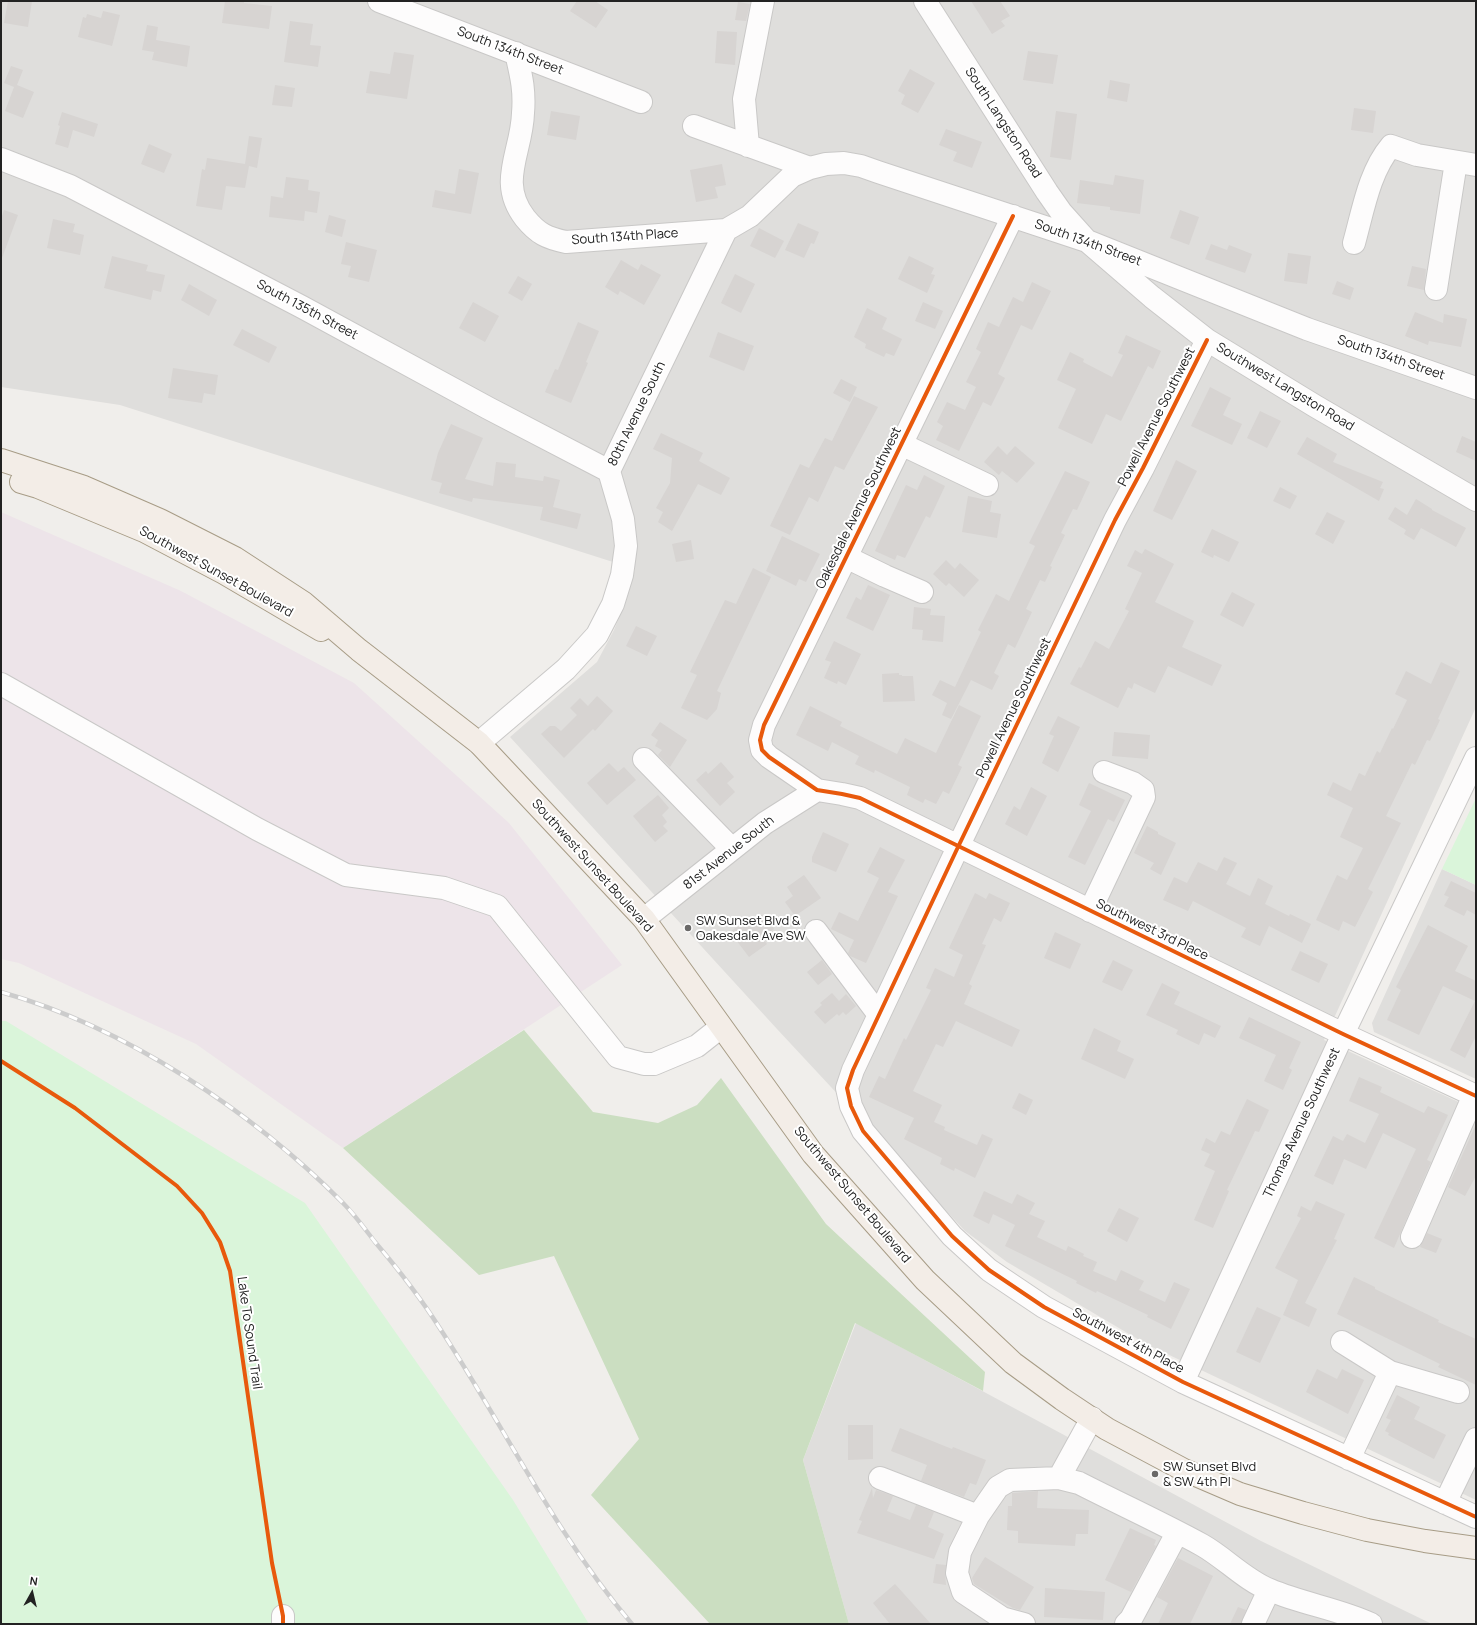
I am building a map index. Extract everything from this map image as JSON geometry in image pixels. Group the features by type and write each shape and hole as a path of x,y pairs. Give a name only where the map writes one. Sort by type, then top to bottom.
{"main road":[{"name":"Southwest Sunset Boulevard","path":"1,460 77,485 104,496 160,520 235,558 304,602 359,650 479,743 644,919 720,1027 813,1154 925,1280 1013,1363 1062,1399 1108,1429 1184,1470 1240,1494 1367,1530 1425,1541 1476,1548"},
{"name":"Southwest Sunset Boulevard","path":"1,476 38,487 144,531 224,573 291,613 359,650"}],"street":[{"name":"South 134th Street","path":"379,1 641,102"},
{"path":"748,146 744,99 762,1"},
{"name":"South Langston Road","path":"925,1 1047,192 1061,212 1087,241"},
{"name":"South 134th Place","path":"516,53 524,87 524,115 511,176 513,198 522,214 534,229 548,238 566,242 726,230 750,216 792,176 810,168"},
{"path":"694,126 810,168"},
{"path":"1354,243 1372,181 1382,157 1391,146 1417,154 1466,164 1436,289"},
{"name":"South 135th Street","path":"1,159 70,186 295,303 488,408 609,471"},
{"name":"South 134th Street","path":"810,168 826,164 844,163 861,166 1013,216 1087,241 1307,329 1476,388"},
{"name":"Oakesdale Avenue Southwest","path":"817,790 769,757 762,750 760,740 764,725 1013,216"},
{"name":"80th Avenue South","path":"479,743 566,669 598,635 613,604 622,575 626,546 623,519 609,471 726,230"},
{"name":"Southwest Langston Road","path":"1087,241 1152,297 1207,340 1315,406 1476,500"},
{"name":"Powell Avenue Southwest","path":"848,1088 853,1070 958,847 1115,520 1143,468 1207,340"},
{"path":"901,444 987,485"},
{"path":"846,557 922,592"},
{"path":"1,684 257,830 346,875 444,888 497,906 618,1057 644,1064 654,1064 697,1046 720,1027"},
{"name":"Thomas Avenue Southwest","path":"1183,1382 1343,1034 1476,758"},
{"path":"644,759 732,849"},
{"path":"1090,911 1144,797 1143,790 1134,783 1104,772"},
{"name":"Southwest 3rd Place","path":"817,790 860,798 1343,1034 1475,1095"},
{"name":"81st Avenue South","path":"644,919 765,823 817,790"},
{"path":"816,931 879,1015"},
{"name":"Southwest 4th Place","path":"848,1088 851,1106 863,1131 952,1236 989,1270 1044,1307 1183,1382 1476,1517"},
{"path":"1412,1237 1475,1095"},
{"path":"1342,1342 1390,1372 1458,1392"},
{"path":"1349,1459 1390,1372"},
{"path":"1059,1478 1092,1418"},
{"path":"1445,1503 1476,1439"},
{"path":"880,1478 978,1516"},
{"path":"1024,1624 1002,1618 963,1592 958,1572 960,1552 978,1516 998,1487 1010,1480 1059,1478 1079,1483 1203,1546 1234,1569 1269,1590 1352,1615 1371,1624"},
{"path":"1126,1624 1131,1619 1177,1533"},
{"path":"1253,1624 1269,1590"}],"shaded area":[{"path":"1,1 1476,1 1476,707 1324,1040 1476,1110 1476,1500 1146,1344 1007,1262 965,1231 777,1029 510,737 597,662 614,630 627,597 635,569 120,405 1,387"},
{"path":"1,512 181,591 354,683 509,823 622,965 343,1148 196,1044 19,963 1,959"},
{"path":"1442,869 1476,885 1476,1079 1374,1032 1372,1023"},
{"path":"856,1323 1261,1541 1432,1624 849,1624 803,1460"}],"green space":[{"path":"1476,798 1476,885 1442,869"},
{"path":"1,1021 6,1021 305,1203 513,1500 589,1624 1,1624"},
{"path":"524,1030 593,1112 658,1123 697,1105 721,1078 826,1224 985,1372 983,1391 855,1323 803,1460 849,1624 710,1624 591,1495 639,1439 554,1256 479,1275 343,1148"}],"building":[{"path":"8,1 32,1 28,27 4,23"},
{"path":"225,1 244,1 244,3 272,6 269,29 222,23"},
{"path":"577,1 595,1 608,10 596,28 570,11"},
{"path":"971,1 1000,1 1010,16 1001,21 1005,26 992,34"},
{"path":"738,2 750,4 746,21 735,20"},
{"path":"103,11 120,15 112,46 78,37 83,17 86,18 87,14 101,18"},
{"path":"290,21 313,24 310,45 321,46 318,67 284,62"},
{"path":"147,25 158,27 156,40 190,46 187,67 152,60 154,52 142,50"},
{"path":"717,31 737,32 735,65 715,63"},
{"path":"1028,51 1058,55 1053,84 1023,80"},
{"path":"394,52 414,55 407,99 366,93 370,71 390,74"},
{"path":"11,66 23,70 17,85 34,92 23,118 5,111 14,87 4,83"},
{"path":"910,69 935,83 918,113 901,104 905,95 898,91"},
{"path":"1110,80 1130,84 1127,102 1107,98"},
{"path":"275,85 295,88 292,107 272,105"},
{"path":"1354,108 1376,111 1373,133 1351,130"},
{"path":"551,111 580,116 576,140 547,135"},
{"path":"1056,111 1077,114 1071,160 1050,157"},
{"path":"62,112 98,124 94,137 73,130 68,148 55,144"},
{"path":"946,129 982,142 972,168 953,161 957,152 939,145"},
{"path":"249,136 262,138 257,168 249,166 245,188 226,186 222,210 196,206 202,169 205,170 207,158 245,164"},
{"path":"149,144 172,154 164,173 141,164"},
{"path":"722,164 726,185 715,187 718,198 696,202 690,170"},
{"path":"459,169 479,173 471,214 432,207 435,190 455,194"},
{"path":"1115,175 1144,180 1140,214 1110,210 1110,207 1077,203 1080,180 1113,185"},
{"path":"286,177 309,180 308,190 320,192 317,213 305,211 304,221 269,217 271,196 283,198"},
{"path":"4,210 18,215 2,258 1,219"},
{"path":"1180,210 1199,217 1189,245 1170,238"},
{"path":"329,215 346,220 342,237 325,232"},
{"path":"53,219 75,224 73,232 84,235 80,255 47,248"},
{"path":"798,223 819,232 814,244 811,243 804,258 785,250"},
{"path":"759,228 784,241 775,258 750,246"},
{"path":"346,242 377,250 369,282 348,277 351,266 341,264"},
{"path":"1211,244 1227,250 1229,245 1252,254 1245,273 1205,259"},
{"path":"1288,253 1311,256 1307,284 1284,281"},
{"path":"112,256 148,265 146,271 165,275 161,292 153,290 151,300 104,288"},
{"path":"909,256 934,268 931,274 935,275 927,293 898,279"},
{"path":"621,260 638,270 641,264 661,275 644,305 620,291 618,295 605,287"},
{"path":"1412,266 1426,269 1424,290 1407,286"},
{"path":"735,274 755,284 741,313 721,303"},
{"path":"518,276 532,284 522,301 508,293"},
{"path":"1337,281 1354,288 1350,300 1332,294"},
{"path":"1032,282 1051,291 1032,330 1021,325 998,374 1005,378 991,406 983,402 959,451 936,440 943,426 937,422 947,402 965,410 976,387 966,382 981,352 976,349 988,322 999,327 1013,297 1023,302"},
{"path":"189,284 217,300 209,316 181,300"},
{"path":"473,302 499,316 485,342 459,328"},
{"path":"923,302 943,311 935,329 915,321"},
{"path":"867,308 887,318 882,329 902,339 894,356 886,353 884,357 865,348 866,344 854,337"},
{"path":"1415,312 1443,323 1444,314 1467,319 1461,347 1429,341 1428,345 1405,336"},
{"path":"578,322 599,331 586,362 588,363 571,403 545,392 555,369 558,370"},
{"path":"242,329 277,347 269,363 233,345"},
{"path":"718,332 754,346 744,371 709,357"},
{"path":"1126,335 1161,351 1153,369 1148,366 1121,421 1106,414 1092,444 1058,428 1076,389 1057,380 1070,352 1084,359 1083,362 1112,377 1123,355 1118,353"},
{"path":"173,368 218,375 215,395 204,393 202,403 168,398"},
{"path":"841,379 857,387 850,402 833,393"},
{"path":"1210,387 1231,398 1223,415 1242,424 1232,445 1191,426"},
{"path":"854,396 878,407 844,470 835,466 818,502 809,497 790,535 770,526 800,464 809,468 825,438 832,441"},
{"path":"1260,411 1281,421 1267,448 1247,438"},
{"path":"451,424 483,438 465,479 493,486 496,462 516,464 515,477 543,481 544,476 560,480 553,507 581,514 577,529 540,520 543,507 473,498 472,502 439,493 442,483 431,480 438,453"},
{"path":"661,433 703,453 699,461 730,478 721,495 698,484 672,531 658,522 663,512 656,508 670,483 672,458 653,449"},
{"path":"1462,436 1476,442 1476,461 1456,452"},
{"path":"1307,437 1337,454 1333,462 1383,482 1380,488 1384,489 1379,501 1297,454"},
{"path":"998,446 1007,455 1015,446 1035,463 1017,483 1002,471 999,475 984,462"},
{"path":"1176,460 1197,471 1172,520 1153,511"},
{"path":"1065,471 1090,482 1077,510 1073,509 1061,533 1065,535 1050,566 1052,567 1045,582 1040,580 1026,609 1032,612 1015,648 1008,644 994,673 999,676 992,690 971,680 951,719 942,715 947,703 932,695 940,680 955,687 981,632 978,630 996,594 1009,601 1035,546 1029,543"},
{"path":"924,475 945,486 930,518 926,516 905,558 897,555 895,560 875,551 906,485 917,490"},
{"path":"1280,487 1297,496 1290,509 1273,501"},
{"path":"968,496 992,501 990,512 1001,514 997,538 962,532"},
{"path":"1416,499 1432,510 1466,528 1456,547 1421,528 1414,540 1404,534 1406,530 1388,519 1395,507 1407,515"},
{"path":"1327,512 1345,521 1333,544 1315,534"},
{"path":"1212,529 1239,542 1229,562 1214,555 1213,558 1201,552"},
{"path":"782,536 820,554 806,582 799,579 796,586 766,571"},
{"path":"691,540 694,559 676,562 672,544"},
{"path":"1145,549 1174,564 1155,602 1194,621 1182,647 1222,665 1212,686 1168,666 1155,693 1134,683 1132,689 1128,687 1118,708 1070,684 1079,667 1081,668 1095,641 1109,649 1129,611 1125,609 1142,573 1127,566 1135,550 1142,554"},
{"path":"946,560 955,569 960,563 979,580 964,597 949,583 946,586 933,574"},
{"path":"753,568 771,577 717,691 721,693 717,709 707,720 681,708 697,675 690,672 725,600 736,604"},
{"path":"868,585 890,595 873,631 846,618 856,597 861,600"},
{"path":"1232,592 1255,604 1243,627 1220,615"},
{"path":"914,607 931,609 930,615 945,616 943,642 922,640 923,630 912,629"},
{"path":"636,626 657,636 647,656 626,646"},
{"path":"834,641 861,654 846,685 838,681 837,684 824,678 831,662 825,660"},
{"path":"1441,662 1460,671 1438,719 1440,720 1430,741 1427,740 1415,765 1412,763 1386,816 1401,823 1368,889 1373,892 1355,927 1343,921 1339,931 1316,920 1337,875 1347,880 1363,848 1340,837 1353,808 1327,795 1333,782 1351,791 1359,773 1365,776 1377,751 1380,753 1407,700 1395,694 1406,671 1431,684"},
{"path":"899,673 899,675 902,676 913,676 915,701 883,702 882,674"},
{"path":"597,696 613,711 595,731 593,729 564,758 541,734 550,726 555,726 561,731 577,715 570,708 580,698 588,706"},
{"path":"959,705 981,716 958,765 962,767 949,794 943,791 936,804 925,799 923,803 907,795 910,787 875,770 874,773 855,764 859,756 832,742 828,751 796,735 810,706 842,722 840,726 897,754 905,738 936,753"},
{"path":"1058,716 1080,727 1058,772 1042,763 1054,736 1049,734"},
{"path":"660,722 687,740 670,767 658,755 662,750 655,746 658,740 651,735"},
{"path":"1114,732 1150,735 1148,759 1112,756"},
{"path":"721,762 734,777 727,783 735,792 720,806 696,780 706,771 708,774"},
{"path":"609,763 618,772 624,767 636,780 607,805 587,783"},
{"path":"1089,783 1125,800 1114,822 1108,819 1085,865 1068,857 1091,811 1079,805"},
{"path":"1031,787 1047,796 1027,836 1005,824 1014,806 1020,810"},
{"path":"658,795 669,808 662,815 667,822 663,826 668,831 655,842 633,816"},
{"path":"1147,826 1158,832 1158,834 1176,843 1161,875 1150,869 1154,863 1134,853"},
{"path":"823,832 849,844 836,872 812,862 812,857"},
{"path":"880,847 905,860 888,892 898,896 866,963 850,956 848,953 854,940 831,929 839,912 858,921 879,878 867,872"},
{"path":"1224,857 1237,863 1226,884 1250,896 1258,878 1273,886 1265,904 1289,916 1290,914 1311,924 1302,943 1269,926 1260,946 1241,937 1246,928 1193,901 1188,911 1163,900 1174,877 1187,883 1198,862 1217,871"},
{"path":"804,875 821,898 795,916 785,902 793,896 787,887"},
{"path":"1451,881 1476,893 1476,915 1467,910 1464,916 1444,906 1449,897 1444,895"},
{"path":"975,893 986,899 989,893 1010,903 1001,922 994,918 982,944 986,945 969,984 972,986 964,1004 1020,1030 1012,1047 956,1021 943,1047 936,1044 913,1091 942,1105 934,1122 945,1127 944,1130 977,1145 982,1134 993,1139 975,1178 955,1168 954,1171 940,1164 942,1158 904,1139 914,1118 869,1097 879,1076 885,1079 904,1038 906,1040 931,990 926,988 935,968 954,977 963,955 949,948"},
{"path":"764,914 774,929 762,938 767,944 749,957 730,932 748,919 751,923"},
{"path":"1428,925 1468,946 1455,971 1476,981 1476,1036 1465,1058 1450,1050 1475,1001 1443,986 1419,1035 1387,1020 1401,990 1396,987"},
{"path":"1055,932 1081,944 1070,969 1044,958"},
{"path":"1300,951 1328,964 1319,983 1291,970"},
{"path":"822,960 832,974 818,985 807,972"},
{"path":"1113,960 1133,970 1122,991 1102,982"},
{"path":"1162,983 1180,992 1174,1004 1221,1026 1215,1038 1204,1033 1199,1045 1176,1034 1178,1030 1146,1015"},
{"path":"832,993 839,1001 846,994 856,1006 846,1015 843,1012 839,1016 837,1014 825,1024 814,1012 822,1005 820,1003"},
{"path":"1249,1017 1301,1042 1289,1068 1292,1070 1283,1090 1264,1081 1276,1055 1239,1038"},
{"path":"1094,1028 1121,1041 1117,1051 1134,1059 1125,1079 1081,1059"},
{"path":"1359,1077 1382,1087 1380,1092 1424,1113 1428,1106 1448,1115 1427,1160 1431,1162 1394,1248 1374,1238 1416,1149 1383,1133 1366,1169 1344,1159 1333,1185 1314,1176 1333,1136 1343,1141 1347,1134 1365,1143 1379,1114 1349,1101"},
{"path":"1019,1093 1033,1100 1026,1115 1012,1108"},
{"path":"1247,1099 1269,1110 1259,1132 1255,1131 1227,1190 1229,1191 1213,1228 1194,1220 1215,1171 1204,1166 1210,1154 1201,1150 1206,1138 1215,1143 1221,1131 1230,1135"},
{"path":"1476,1124 1476,1176 1465,1196 1448,1187"},
{"path":"984,1191 1012,1204 1017,1194 1035,1203 1029,1214 1045,1221 1037,1237 1066,1251 1068,1246 1084,1254 1083,1256 1097,1262 1093,1271 1116,1281 1121,1270 1144,1281 1139,1290 1165,1302 1174,1282 1190,1289 1171,1329 1147,1317 1148,1315 1097,1291 1096,1293 1076,1283 1077,1281 1005,1246 1015,1225 993,1214 989,1224 973,1216"},
{"path":"1316,1201 1345,1214 1334,1239 1337,1240 1305,1303 1317,1309 1309,1327 1283,1315 1298,1280 1275,1268 1301,1218 1297,1216 1301,1206 1311,1211"},
{"path":"1119,1208 1139,1218 1127,1242 1107,1231"},
{"path":"1427,1233 1442,1239 1436,1253 1420,1247"},
{"path":"1354,1277 1375,1287 1375,1289 1439,1320 1438,1322 1476,1339 1476,1385 1438,1367 1440,1364 1337,1314"},
{"path":"1257,1307 1281,1318 1260,1363 1236,1352"},
{"path":"1317,1369 1337,1379 1342,1369 1364,1380 1348,1414 1306,1392"},
{"path":"1397,1395 1420,1407 1414,1419 1446,1435 1434,1459 1388,1435 1389,1433 1385,1431 1391,1420 1386,1418"},
{"path":"848,1425 873,1425 873,1459 848,1460"},
{"path":"900,1428 952,1449 953,1447 986,1460 976,1485 970,1483 964,1497 921,1481 927,1465 891,1451"},
{"path":"872,1488 873,1498 876,1490 893,1496 887,1511 910,1520 916,1505 934,1512 928,1527 944,1534 934,1559 857,1533 862,1521 859,1520"},
{"path":"1038,1491 1037,1508 1089,1510 1088,1534 1076,1534 1075,1546 1018,1543 1018,1531 1007,1530 1008,1506 1012,1506 1012,1493"},
{"path":"1130,1528 1156,1540 1154,1545 1156,1546 1131,1592 1105,1580"},
{"path":"985,1557 1034,1587 1020,1610 1013,1608 974,1584 972,1578"},
{"path":"1178,1558 1213,1576 1190,1624 1158,1624 1168,1603 1157,1597"},
{"path":"936,1564 946,1565 946,1585 933,1583"},
{"path":"895,1584 931,1624 890,1624 873,1603"},
{"path":"1045,1588 1105,1592 1103,1620 1044,1617"},
{"path":"1238,1607 1246,1610 1241,1624 1230,1624"}],"railway":[{"path":"1,992 48,1007 94,1027 140,1050 185,1076 228,1105 269,1137 308,1169 343,1203 356,1217 424,1305 463,1364 531,1479 578,1554 632,1624"}],"cycle path":[{"path":"1013,216 764,725 760,740 762,750 769,757 817,790 860,798 1343,1034 1476,1096"},
{"path":"1207,340 1143,468 1115,520 853,1070 847,1088 851,1106 863,1131 952,1236 989,1270 1044,1307 1183,1382 1476,1517"},
{"name":"Lake To Sound Trail","path":"1,1061 75,1108 177,1186 202,1213 220,1242 230,1271 272,1563 283,1616 283,1624"}],"place":[{"name":"SW Sunset Blvd & Oakesdale Ave SW","path":"688,928"},
{"name":"SW Sunset Blvd & SW 4th Pl","path":"1155,1474"}]}
